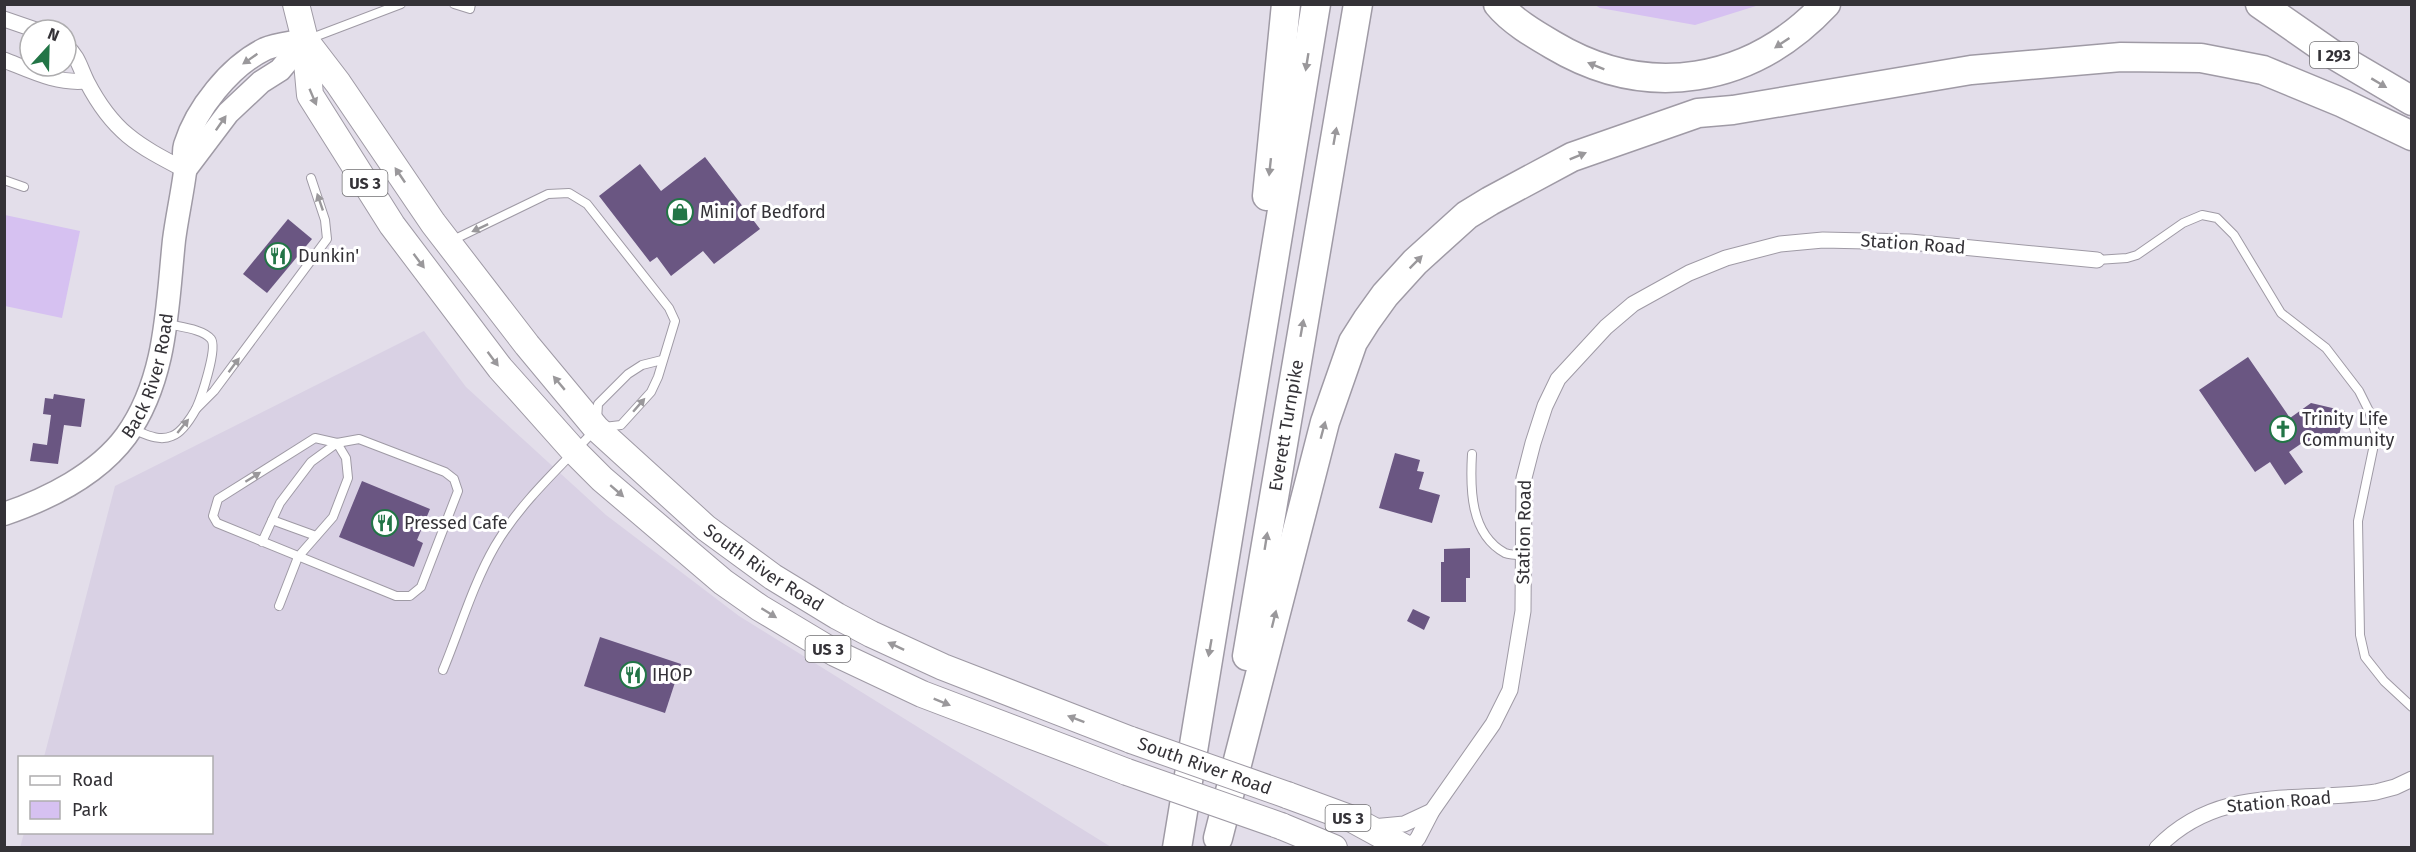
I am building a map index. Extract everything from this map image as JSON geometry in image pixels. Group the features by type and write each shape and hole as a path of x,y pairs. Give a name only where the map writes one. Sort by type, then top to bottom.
{"highway":[{"path":"1234,496 1286,4"},
{"name":"Everett Turnpike","path":"1177,848 1316,4"},
{"name":"Everett Turnpike","path":"1217,843 1291,389 1358,4"},
{"path":"1498,4 1533,34 1569,55 1606,70 1646,78 1677,78 1727,70 1764,54 1798,32 1826,4"},
{"name":"I 293","path":"2260,4 2329,52 2412,102"},
{"path":"1217,843 1325,422 1353,342 1385,295 1415,262 1467,215 1490,201 1572,157 1698,113 1733,110 1971,70 2121,57 2201,58 2263,70 2343,102 2412,136"}],"main road":[{"name":"South River Road","path":"296,4 305,40 310,95 392,225 500,368 574,451 672,540 723,582 800,633 922,694 1127,772 1281,826 1334,848"},
{"name":"South River Road","path":"305,40 338,83 448,243 527,345 596,428 706,528 773,577 837,616 943,667 1131,740 1287,795 1369,828 1408,848"}],"street":[{"name":"Back River Road","path":"4,514 56,491 96,465 119,444 131,428 155,378 165,323 177,216 185,170 228,113 261,82 280,69 305,40"},
{"path":"4,60 56,80 69,83 86,81"},
{"path":"78,60 86,81 123,133 135,143 185,170"},
{"name":"Station Road","path":"1408,848 1418,838 1432,811 1493,724 1510,690 1523,611 1524,478 1545,406 1558,380 1606,327 1633,304 1669,283 1726,258 1780,244 1823,240 1910,242 2097,260"},
{"name":"Station Road","path":"2157,848 2167,837 2188,823 2224,805 2247,801 2376,792 2412,779"},
{"path":"1369,828 1404,824 1432,811"}],"lane":[{"path":"305,40 401,4"},
{"path":"454,4 470,9 471,4"},
{"path":"131,428 151,436 167,438 179,432 196,409 214,391 327,239 325,220 311,178"},
{"path":"4,180 24,187"},
{"path":"448,243 548,194 569,193 587,204 669,308 675,321 658,377 651,392 621,425 596,428"},
{"path":"2097,260 2137,255 2183,223 2202,215 2217,218 2234,235 2281,313 2326,348 2359,391 2369,411 2376,435 2358,521 2360,635 2365,657 2384,681 2412,707"},
{"path":"165,323 204,334 214,346 208,374 196,409"},
{"path":"444,670 482,572 495,546 527,502 596,428 598,404 628,374 642,365 662,360"},
{"path":"315,438 337,443 359,439 445,472 454,479 458,491 421,587 410,596 396,596 262,542 217,523 213,516 218,499 315,438"},
{"path":"262,542 280,503 310,462 337,443"},
{"path":"279,606 297,557 333,517 348,478 346,458 337,443"},
{"path":"1472,454 1471,500 1489,540 1507,554 1524,555"},
{"path":"272,520 316,536"}],"shaded area":[{"path":"424,331 466,387 606,515 739,616 1111,847 20,848 24,834 213,834 213,756 44,756 115,486"}],"green space":[{"path":"1595,5 1759,5 1695,25 1600,8"},
{"path":"5,215 80,231 62,318 5,306"}],"building":[{"name":"Mini of Bedford","path":"705,157 760,229 714,264 703,251 671,276 657,257 650,262 599,196 640,164 661,191"},
{"name":"Dunkin'","path":"288,219 312,239 267,293 243,274"},
{"name":"Trinity Life Community","path":"2248,357 2290,418 2311,403 2345,411 2336,448 2305,441 2289,452 2303,472 2285,485 2270,462 2255,472 2199,390"},
{"path":"54,394 85,399 81,427 64,425 58,464 30,461 33,443 47,445 51,415 43,414 45,398 53,399"},
{"path":"1395,453 1420,460 1417,471 1424,472 1419,489 1440,495 1432,523 1379,508"},
{"name":"Pressed Cafe","path":"362,481 430,509 417,540 423,543 414,567 339,537"},
{"path":"1470,548 1470,578 1466,578 1466,602 1441,602 1441,562 1444,562 1444,549"},
{"path":"1413,609 1430,617 1424,630 1407,621"},
{"name":"IHOP","path":"600,637 681,664 665,713 584,686"}],"place":[{"name":"Mini of Bedford","path":"680,212"},
{"name":"Dunkin'","path":"278,256"},
{"name":"Trinity Life Community","path":"2283,429"},
{"name":"Pressed Cafe","path":"385,523"},
{"name":"IHOP","path":"633,675"}]}
